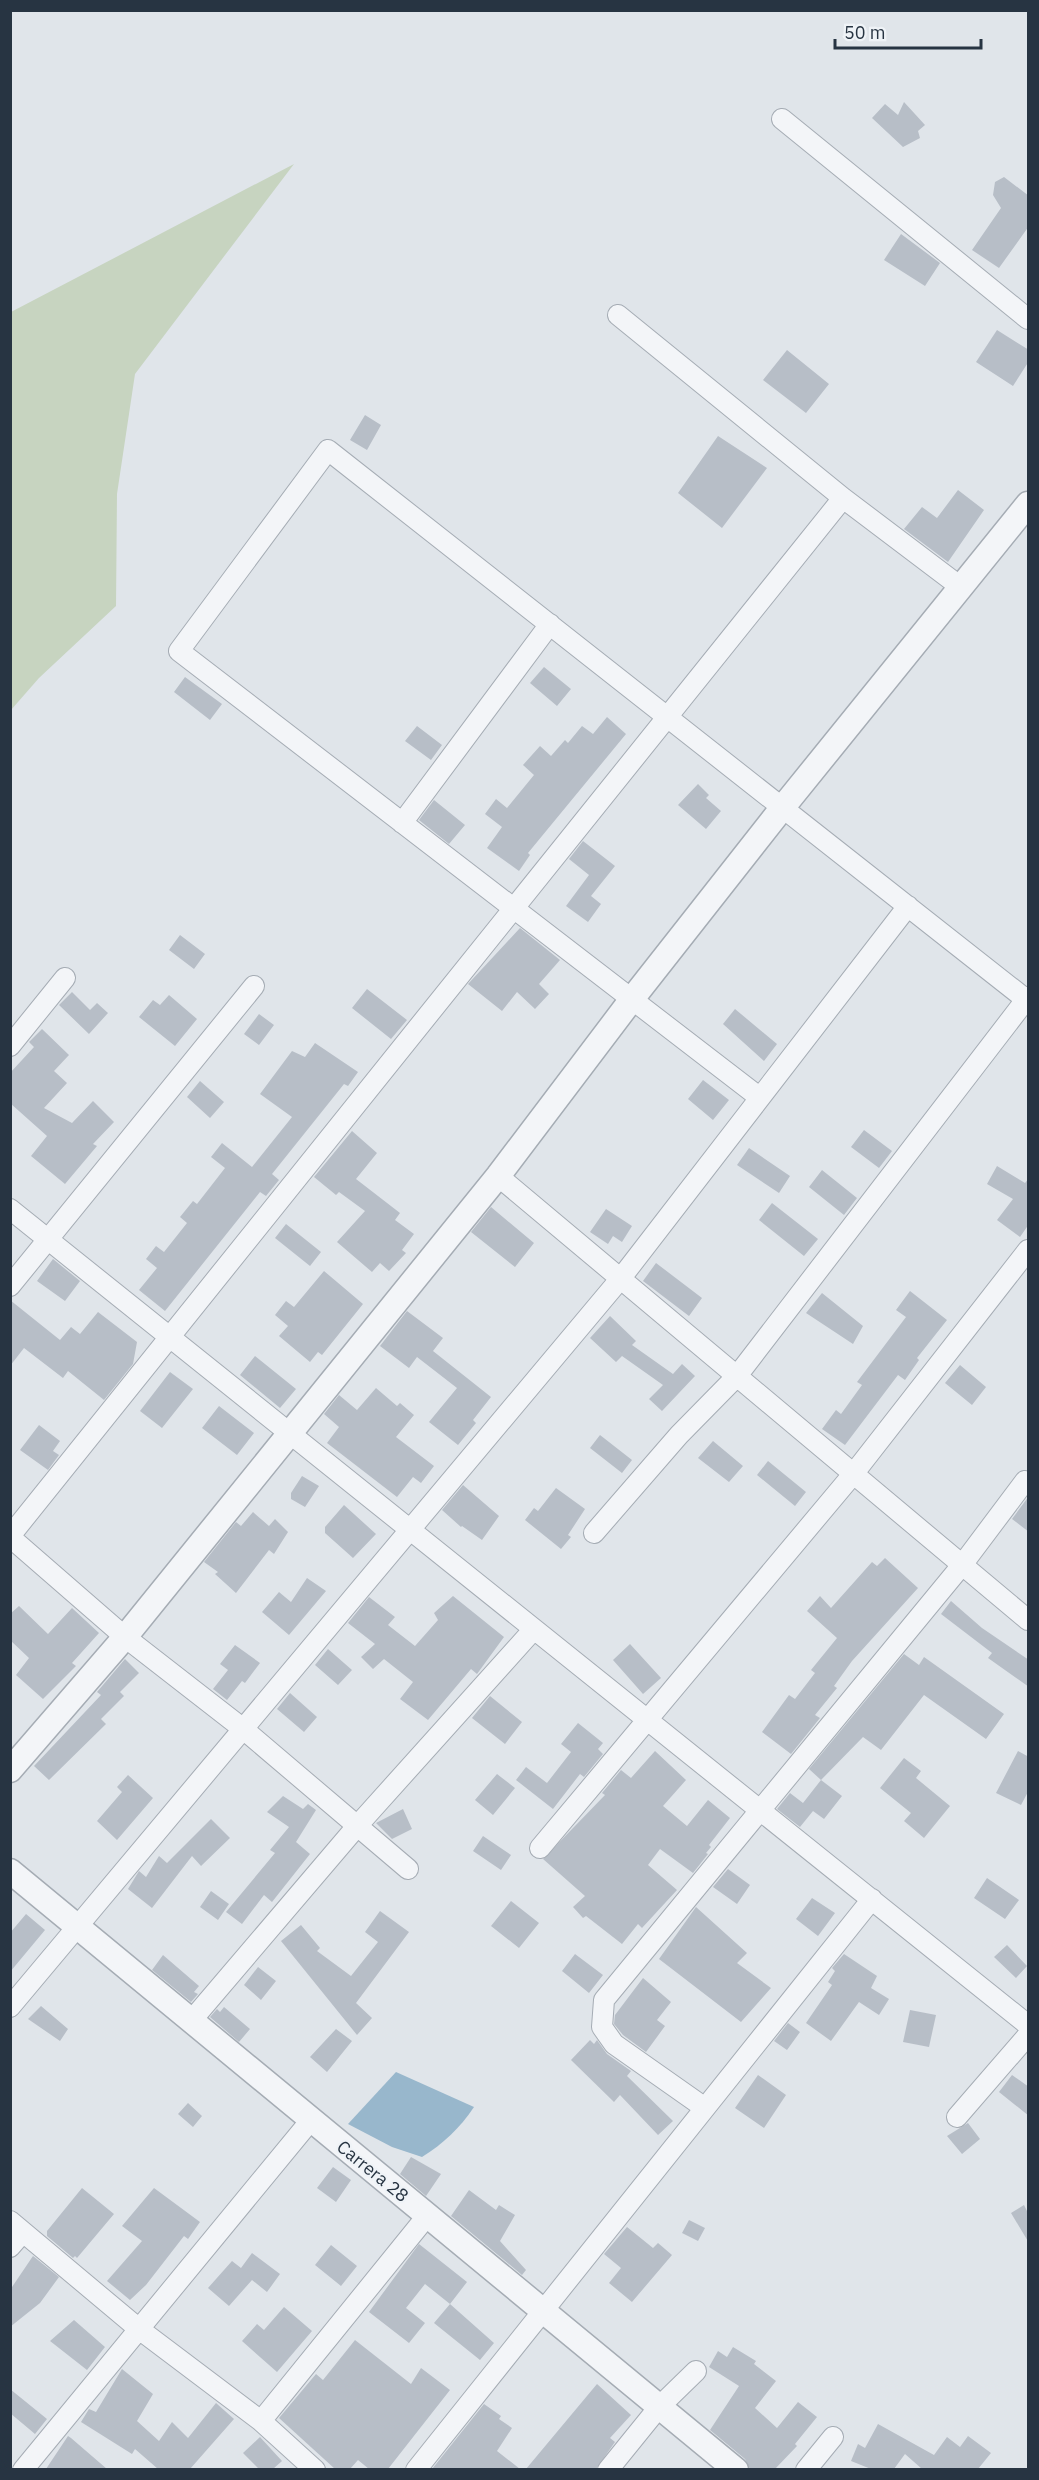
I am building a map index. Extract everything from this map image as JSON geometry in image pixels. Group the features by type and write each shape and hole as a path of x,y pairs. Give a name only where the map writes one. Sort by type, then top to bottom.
{"street":[{"path":"782,119 1029,319"},
{"path":"618,315 843,498 962,588"},
{"path":"594,1533 679,1435 737,1376 1028,999 328,450 178,651 759,1097"},
{"path":"408,1869 242,1728 124,1637 10,1536 843,498"},
{"path":"10,1770 124,1637 498,1176 632,999 783,807 1029,504"},
{"path":"402,823 550,624"},
{"path":"10,2007 242,1728 412,1531 621,1278 908,906"},
{"path":"10,1046 65,978"},
{"path":"10,1286 254,986"},
{"path":"498,1176 1029,1620"},
{"path":"10,1209 1029,2025"},
{"path":"540,1848 854,1473 1029,1250"},
{"path":"705,2108 614,2044 602,2027 604,2000 962,1564 1024,1481"},
{"path":"191,2021 358,1825 534,1629"},
{"name":"Carrera 28","path":"10,1872 736,2469"},
{"path":"416,2469 872,1899"},
{"path":"957,2117 1029,2035"},
{"path":"22,2469 311,2120"},
{"path":"261,2421 427,2216"},
{"path":"10,2247 17,2226 139,2329 261,2421 315,2469"},
{"path":"608,2469 659,2407 696,2370"},
{"path":"806,2469 833,2437"}],"green space":[{"path":"294,164 135,374 117,494 116,606 39,678 11,710 11,312"}],"water":[{"path":"396,2072 474,2107 451,2135 422,2157 392,2147 348,2124"}],"building":[{"path":"904,102 925,125 918,131 920,138 903,147 872,118 885,104 898,115"},
{"path":"1004,177 1029,196 1029,226 999,268 972,250 1001,208 993,195 995,182"},
{"path":"901,234 940,263 925,286 884,260"},
{"path":"997,330 1029,350 1029,361 1013,386 976,362"},
{"path":"787,350 829,384 806,413 763,380"},
{"path":"365,415 381,425 367,450 350,440"},
{"path":"718,436 767,468 722,528 678,493"},
{"path":"958,490 984,510 948,562 904,529 922,507 937,518"},
{"path":"544,667 571,689 557,706 530,683"},
{"path":"185,677 222,704 210,720 174,692"},
{"path":"607,717 626,734 528,853 530,855 519,871 487,848 502,827 485,814 496,799 507,808 534,775 523,765 540,746 551,756 565,740 568,743 582,726 593,734"},
{"path":"417,726 442,745 431,760 405,741"},
{"path":"698,784 709,795 706,798 721,811 706,829 678,805"},
{"path":"434,800 465,825 449,844 419,820"},
{"path":"583,841 615,866 591,896 601,904 588,922 566,906 589,875 569,859"},
{"path":"520,928 560,960 539,984 549,994 535,1009 517,992 502,1011 468,984"},
{"path":"180,935 205,954 194,969 169,950"},
{"path":"367,989 407,1020 391,1039 352,1008"},
{"path":"72,992 90,1010 97,1003 108,1013 89,1034 59,1005"},
{"path":"169,995 197,1019 175,1046 139,1017 153,1000 160,1005"},
{"path":"735,1009 777,1044 764,1061 723,1024"},
{"path":"259,1014 274,1025 259,1045 244,1034"},
{"path":"42,1029 69,1055 54,1071 67,1083 44,1108 72,1123 93,1101 114,1122 93,1144 97,1146 65,1184 31,1156 47,1136 10,1103 10,1073 34,1047 29,1042"},
{"path":"315,1043 358,1072 348,1086 344,1084 272,1174 279,1180 266,1196 260,1192 165,1311 139,1290 157,1268 146,1259 156,1246 164,1252 187,1223 180,1217 193,1201 197,1204 225,1168 211,1157 222,1143 252,1167 292,1117 260,1094 292,1051 305,1057"},
{"path":"703,1080 729,1100 713,1120 688,1099"},
{"path":"200,1081 224,1102 210,1118 187,1097"},
{"path":"864,1130 892,1151 879,1168 851,1147"},
{"path":"352,1131 377,1153 356,1179 400,1213 395,1220 414,1234 402,1250 406,1253 389,1271 380,1263 372,1272 337,1242 365,1211 339,1192 336,1195 314,1177"},
{"path":"749,1148 790,1176 779,1193 737,1165"},
{"path":"997,1166 1025,1183 1029,1178 1029,1224 1020,1237 997,1220 1013,1199 987,1184"},
{"path":"822,1170 857,1198 844,1215 809,1187"},
{"path":"772,1203 818,1239 804,1256 759,1220"},
{"path":"491,1207 534,1243 515,1267 471,1232"},
{"path":"606,1209 632,1226 622,1242 613,1236 608,1244 590,1232"},
{"path":"286,1224 321,1252 310,1266 275,1238"},
{"path":"53,1259 80,1281 65,1301 37,1281"},
{"path":"656,1263 702,1298 689,1316 643,1281"},
{"path":"324,1271 363,1304 322,1355 318,1352 310,1362 279,1336 288,1326 275,1315 286,1301 294,1307"},
{"path":"910,1291 947,1320 917,1358 919,1360 905,1380 898,1375 845,1445 822,1429 836,1410 841,1414 862,1385 857,1382 906,1317 896,1310"},
{"path":"822,1293 863,1326 853,1344 806,1313"},
{"path":"10,1300 60,1340 71,1327 80,1334 98,1312 137,1342 133,1364 104,1400 68,1371 63,1378 24,1348 10,1366"},
{"path":"407,1311 443,1338 433,1351 491,1397 473,1420 476,1423 458,1445 429,1422 457,1388 417,1357 409,1368 380,1346"},
{"path":"610,1316 636,1341 632,1345 673,1374 682,1364 695,1376 662,1411 649,1399 663,1385 622,1356 616,1362 590,1338"},
{"path":"255,1356 296,1389 280,1408 240,1375"},
{"path":"960,1365 986,1387 972,1405 945,1383"},
{"path":"170,1372 193,1389 162,1428 140,1411"},
{"path":"376,1388 397,1406 400,1403 414,1415 396,1437 434,1466 421,1483 413,1477 397,1497 327,1443 339,1427 324,1414 339,1395 357,1410"},
{"path":"219,1406 254,1433 237,1455 202,1428"},
{"path":"39,1425 60,1441 53,1451 59,1455 48,1470 20,1450"},
{"path":"600,1435 632,1460 622,1473 590,1448"},
{"path":"713,1441 743,1466 729,1482 698,1458"},
{"path":"768,1461 806,1492 795,1506 757,1475"},
{"path":"302,1476 319,1486 305,1507 291,1499 291,1493"},
{"path":"463,1485 499,1516 482,1540 461,1527 442,1510"},
{"path":"556,1488 585,1509 568,1535 571,1537 561,1549 525,1520 534,1508 538,1511"},
{"path":"1029,1496 1029,1532 1012,1519"},
{"path":"344,1505 376,1534 353,1558 325,1533 325,1527"},
{"path":"253,1512 269,1526 275,1519 288,1532 274,1554 269,1550 236,1593 215,1574 218,1572 204,1562 236,1522 241,1526"},
{"path":"885,1558 918,1588 852,1661 834,1686 837,1688 815,1715 820,1718 791,1754 762,1732 789,1695 795,1699 815,1673 811,1670 837,1638 807,1611 820,1596 831,1608 872,1562 877,1566"},
{"path":"307,1578 326,1591 289,1635 262,1612 279,1592 291,1602"},
{"path":"453,1596 504,1637 477,1674 471,1669 428,1720 400,1699 413,1682 384,1659 373,1669 361,1657 375,1644 348,1623 369,1597 395,1617 388,1625 415,1646 438,1620 434,1613"},
{"path":"951,1601 982,1628 1029,1660 1029,1687 988,1658 992,1653 941,1614"},
{"path":"19,1606 48,1634 72,1608 99,1633 72,1663 76,1666 43,1699 16,1675 29,1658 10,1640 10,1614"},
{"path":"630,1644 661,1678 643,1694 613,1660"},
{"path":"235,1645 260,1663 245,1683 242,1681 227,1700 213,1689 228,1670 220,1664"},
{"path":"328,1649 352,1670 338,1685 315,1665"},
{"path":"904,1654 919,1665 924,1657 1004,1714 986,1739 924,1695 881,1750 863,1737 821,1780 809,1769"},
{"path":"125,1659 139,1673 120,1692 124,1696 101,1719 106,1724 49,1780 34,1766 101,1695 97,1692"},
{"path":"290,1693 317,1717 304,1732 277,1709"},
{"path":"490,1696 522,1722 505,1744 472,1718"},
{"path":"578,1723 603,1743 598,1749 603,1754 584,1777 580,1774 553,1809 516,1780 526,1767 547,1783 571,1752 561,1744"},
{"path":"655,1751 686,1780 663,1806 687,1826 708,1800 730,1818 709,1845 711,1847 706,1853 708,1854 693,1873 660,1849 648,1865 677,1890 642,1928 638,1924 622,1944 586,1916 583,1918 573,1907 585,1896 543,1859 605,1795 602,1793 621,1770 631,1778"},
{"path":"1018,1751 1029,1757 1029,1790 1021,1805 996,1793"},
{"path":"904,1758 921,1771 916,1778 950,1806 924,1838 904,1821 911,1813 880,1788"},
{"path":"497,1774 515,1788 493,1815 475,1800"},
{"path":"128,1775 153,1798 117,1840 97,1821 122,1792 117,1787"},
{"path":"821,1780 842,1796 824,1819 813,1811 800,1827 777,1809 790,1793 803,1803"},
{"path":"283,1796 303,1809 308,1804 316,1810 296,1842 310,1854 272,1902 264,1895 242,1924 226,1912 275,1853 270,1850 289,1827 267,1812"},
{"path":"403,1809 412,1829 392,1839 376,1823"},
{"path":"211,1819 230,1838 201,1866 192,1856 152,1908 128,1889 139,1871 146,1877 159,1856 167,1863"},
{"path":"483,1836 511,1855 501,1870 473,1851"},
{"path":"728,1869 750,1885 737,1904 713,1887"},
{"path":"987,1878 1019,1900 1005,1919 974,1898"},
{"path":"211,1891 229,1904 218,1920 200,1907"},
{"path":"812,1898 835,1913 818,1936 796,1919"},
{"path":"511,1901 539,1923 519,1948 491,1926"},
{"path":"696,1907 747,1953 737,1963 771,1988 741,2022 659,1959"},
{"path":"380,1911 409,1932 356,2003 372,2018 357,2035 281,1941 301,1925 320,1948 317,1951 351,1976 378,1942 365,1932"},
{"path":"26,1914 45,1930 10,1972 10,1933"},
{"path":"1007,1945 1027,1966 1016,1978 994,1957"},
{"path":"575,1954 603,1975 589,1993 562,1971"},
{"path":"844,1954 877,1976 871,1988 889,1999 879,2015 859,2002 831,2041 806,2023 832,1985 828,1982 835,1971 832,1968"},
{"path":"163,1955 199,1986 194,1992 198,1994 191,2002 152,1970"},
{"path":"258,1967 276,1981 261,2000 244,1985"},
{"path":"643,1978 671,2002 657,2020 665,2026 646,2052 623,2035 614,2024 615,2015"},
{"path":"41,2006 68,2029 60,2041 28,2019"},
{"path":"224,2007 250,2029 239,2042 210,2017 217,2009 220,2012"},
{"path":"910,2010 936,2015 929,2047 903,2042"},
{"path":"788,2023 800,2032 787,2050 774,2041"},
{"path":"336,2029 352,2041 327,2072 310,2057"},
{"path":"590,2040 594,2044 597,2040 607,2054 631,2071 627,2076 673,2121 658,2135 620,2095 614,2102 571,2060"},
{"path":"758,2075 786,2095 764,2128 735,2108"},
{"path":"1012,2075 1029,2087 1029,2116 999,2092"},
{"path":"188,2103 202,2116 193,2127 178,2114"},
{"path":"968,2123 980,2139 962,2154 947,2136"},
{"path":"411,2157 441,2174 426,2196 400,2174"},
{"path":"333,2167 351,2180 336,2202 317,2188"},
{"path":"82,2188 114,2214 77,2258 75,2256 73,2258 47,2236 47,2231"},
{"path":"154,2188 200,2222 188,2239 184,2236 146,2285 130,2300 107,2281 142,2241 122,2226"},
{"path":"469,2190 496,2210 499,2205 515,2215 500,2241 526,2270 522,2275 451,2216"},
{"path":"1024,2205 1029,2215 1029,2243 1011,2213"},
{"path":"689,2220 705,2228 698,2241 682,2233"},
{"path":"627,2227 653,2248 658,2243 672,2255 632,2302 609,2283 621,2268 604,2254"},
{"path":"419,2244 467,2282 450,2304 425,2284 406,2308 425,2323 409,2343 369,2312"},
{"path":"331,2245 357,2266 341,2286 315,2265"},
{"path":"252,2253 280,2274 267,2292 252,2280 229,2306 208,2288 232,2261 241,2268"},
{"path":"33,2256 59,2277 40,2303 10,2327 10,2290"},
{"path":"450,2304 494,2343 480,2360 434,2323"},
{"path":"284,2307 312,2331 277,2372 242,2341 257,2324 264,2330"},
{"path":"74,2320 105,2347 87,2370 50,2341"},
{"path":"355,2340 411,2384 421,2368 450,2390 388,2469 369,2469 358,2460 350,2469 335,2469 279,2418 316,2374 323,2380"},
{"path":"733,2347 756,2361 754,2364 776,2381 755,2408 777,2428 798,2402 817,2417 795,2444 797,2446 775,2469 750,2469 745,2459 710,2430 739,2386 709,2367 718,2351 727,2357"},
{"path":"122,2369 153,2394 137,2421 159,2441 172,2422 188,2438 216,2403 234,2419 190,2469 158,2469 135,2449 132,2454 81,2422 89,2409 96,2412"},
{"path":"597,2384 631,2415 610,2438 615,2442 596,2469 526,2469"},
{"path":"10,2389 47,2419 35,2434 10,2413"},
{"path":"484,2404 501,2416 499,2419 512,2428 497,2451 520,2469 432,2469"},
{"path":"878,2424 934,2455 947,2437 960,2447 968,2436 991,2453 978,2469 922,2469 905,2454 894,2469 871,2469 851,2461 858,2444 865,2448"},
{"path":"68,2436 71,2438 107,2469 46,2469"},
{"path":"260,2437 282,2461 273,2469 259,2469 243,2453"}]}
